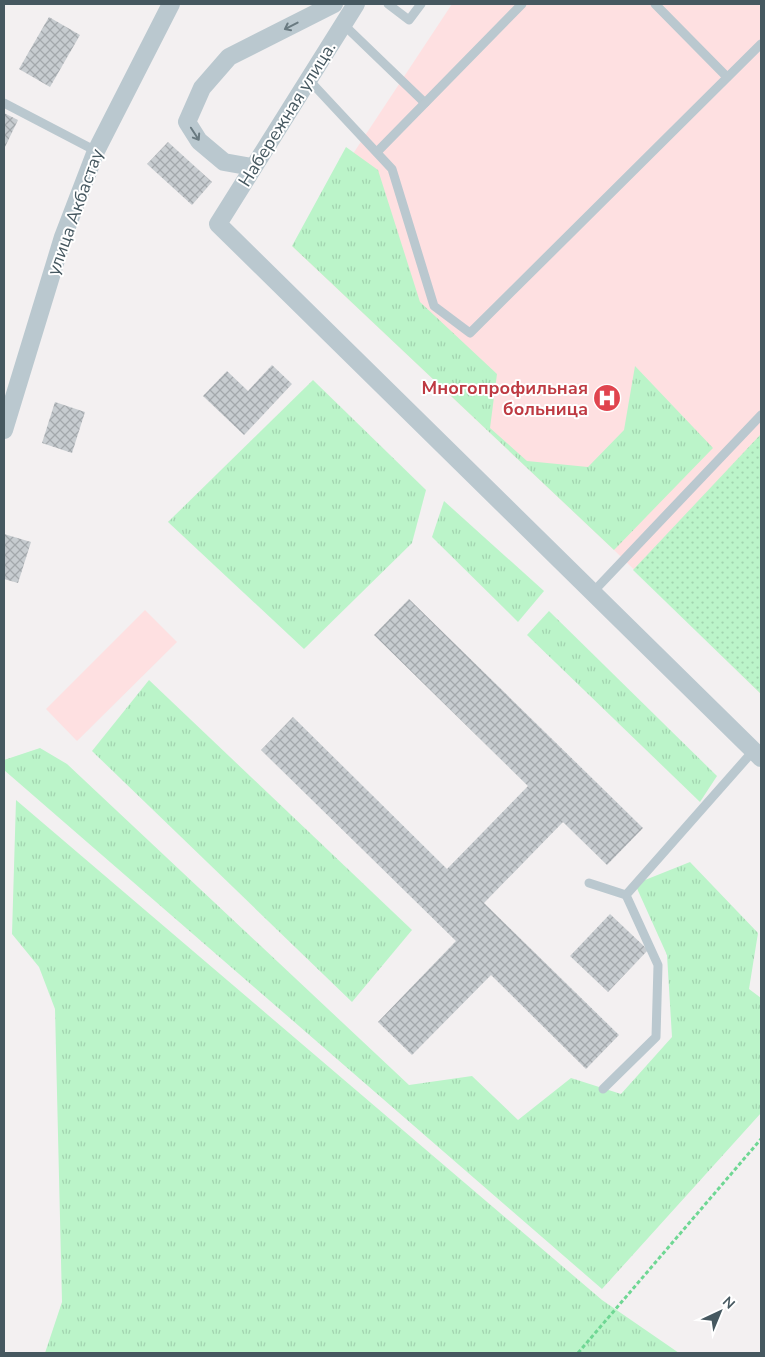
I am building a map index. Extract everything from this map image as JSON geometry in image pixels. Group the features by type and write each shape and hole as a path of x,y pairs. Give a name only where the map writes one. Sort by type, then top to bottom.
{"street":[{"name":"улица Акбастау","path":"4,430 63,237 96,151 171,4"},
{"path":"252,167 224,162 199,141 187,122 202,88 229,57 334,4"},
{"name":"Набережная улица.","path":"356,4 218,224 593,592"},
{"path":"593,592 758,754"}],"lane":[{"path":"388,4 409,20 421,4"},
{"path":"377,152 522,4"},
{"path":"655,4 727,77"},
{"path":"343,24 425,103"},
{"path":"308,80 392,169 434,306 470,333 761,44"},
{"path":"4,103 96,151"},
{"path":"593,592 761,415"},
{"path":"626,895 758,754"},
{"path":"589,883 626,895 658,965 656,1037 603,1089"}],"path":[{"path":"578,1353 761,1139"}],"shaded area":[{"name":"Многопрофильная больница","path":"452,4 761,4 761,694 614,550 292,246"},
{"path":"145,610 177,642 77,741 46,709"}],"green space":[{"path":"346,147 378,170 420,302 497,374 490,428 527,461 588,467 624,430 635,366 713,448 614,550 292,246"},
{"path":"313,380 426,490 412,543 304,649 168,522"},
{"path":"761,434 761,694 633,570"},
{"path":"444,501 544,591 518,622 432,537"},
{"path":"549,611 717,776 700,802 527,635"},
{"path":"149,680 412,930 352,1002 92,751"},
{"path":"40,748 67,764 409,1085 472,1076 518,1120 571,1078 621,1094 672,1037 667,955 635,884 690,862 758,933 749,989 761,998 761,1113 602,1289 4,770 4,760"},
{"path":"16,800 602,1300 679,1353 45,1353 62,1302 55,1009 39,967 12,934"}],"building":[{"path":"49,17 80,35 50,87 19,69"},
{"path":"4,113 18,120 4,149"},
{"path":"168,142 212,182 192,205 147,164"},
{"path":"272,365 292,384 244,435 203,396 227,371 248,391"},
{"path":"55,402 85,412 72,453 42,443"},
{"path":"4,534 31,542 18,583 4,579"},
{"path":"409,599 643,828 607,865 563,822 484,903 619,1035 586,1069 491,975 412,1055 378,1022 456,941 261,750 293,717 447,869 528,786 374,635"},
{"path":"610,914 648,950 608,992 570,956"}],"place":[{"name":"Многопрофильная больница","path":"607,398"}]}
